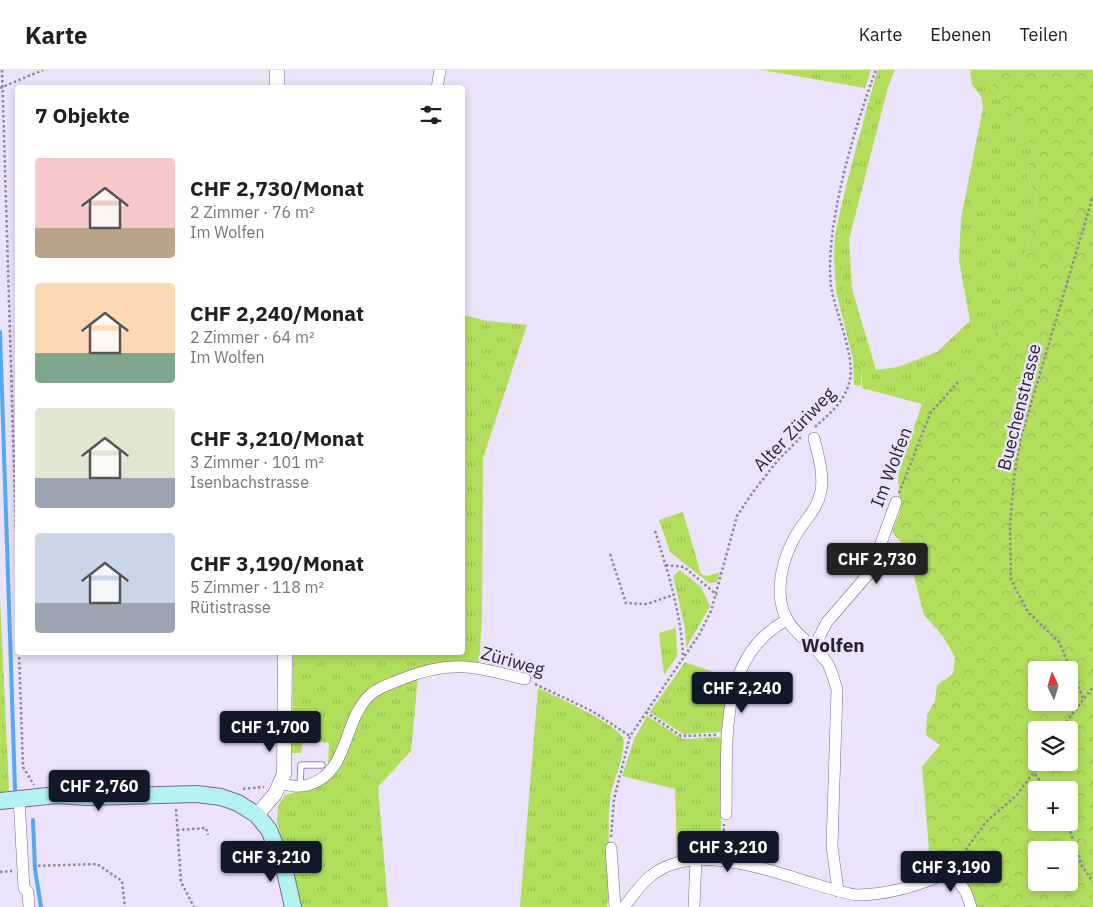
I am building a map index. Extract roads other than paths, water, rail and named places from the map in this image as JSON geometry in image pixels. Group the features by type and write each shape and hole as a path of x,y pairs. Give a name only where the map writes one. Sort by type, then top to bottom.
{"main road":[{"path":"0,801 27,797 197,794 221,797 238,803 257,815 269,830 279,851 293,907"}],"street":[{"path":"277,70 277,85"},
{"path":"438,85 440,70"},
{"path":"810,434 821,471 821,490 813,511 792,542 786,557 780,587 780,602 785,621 797,634 814,647 829,665 837,689 832,846 838,892"},
{"name":"Im Wolfen","path":"814,647 827,622 871,571 896,502"},
{"path":"726,814 729,708 735,681 745,660 768,631 785,621"},
{"path":"257,815 282,783 285,764 285,655"},
{"name":"Züriweg","path":"300,787 315,783 326,776 336,764 359,709 372,693 384,686 424,670 460,665 524,679"},
{"path":"282,783 300,787"},
{"path":"27,797 24,888 28,892 28,907"},
{"path":"611,848 615,907"},
{"path":"694,907 696,859"},
{"path":"624,907 651,875 674,863 696,859 723,860 838,892 856,895 869,895 914,886 950,871 966,892 972,907"},
{"path":"856,895 857,907"}],"lane":[{"path":"300,787 301,765 322,765"}],"waterway":[{"path":"0,332 15,789"},
{"path":"33,820 35,869 41,907"}],"district":[{"name":"Wolfen","path":"833,645"}]}
